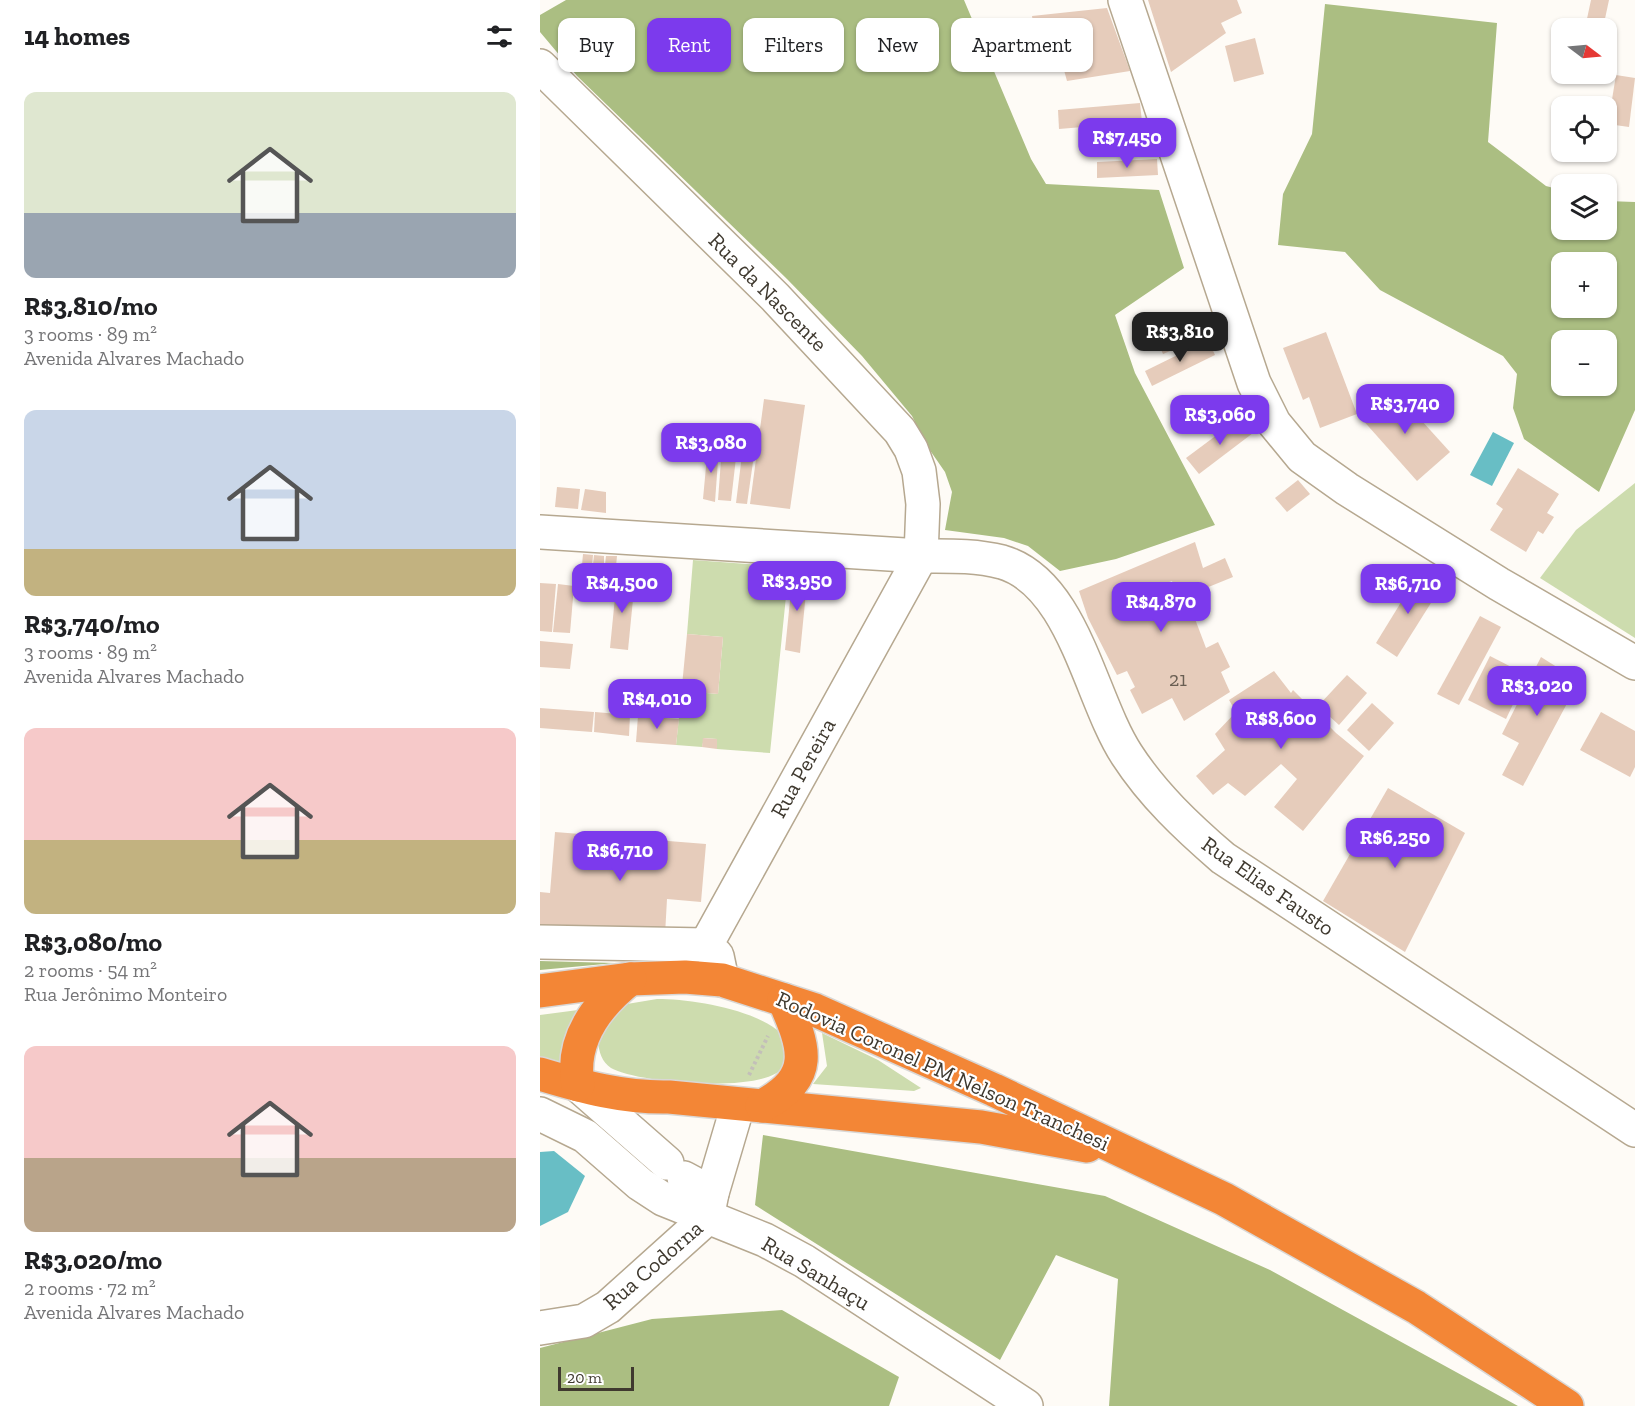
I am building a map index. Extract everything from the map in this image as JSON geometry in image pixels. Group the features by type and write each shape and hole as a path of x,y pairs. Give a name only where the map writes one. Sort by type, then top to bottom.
{"highway":[{"name":"Rodovia Coronel PM Nelson Tranchesi","path":"540,991 630,979 685,977 722,980 814,1010 994,1090 1224,1199 1416,1307 1567,1406"},
{"path":"578,1085 577,1061 587,1030 607,997 630,979"},
{"path":"750,1106 784,1094 794,1081 800,1064 800,1040 784,1000"},
{"path":"587,1030 591,1056 607,1076 669,1097"},
{"name":"Rodovia Coronel PM Nelson Tranchesi","path":"540,1074 638,1098 669,1097 981,1127 1132,1154"}],"street":[{"path":"1125,0 1254,384 1274,423 1302,457 1347,489 1499,584 1635,663"},
{"name":"Rua da Nascente","path":"540,66 775,297 900,431 919,471 922,504 921,556"},
{"name":"Rua Elias Fausto","path":"540,532 921,556 974,556 1004,563 1029,576 1056,605 1071,630 1101,706 1126,755 1179,820 1223,858 1635,1130"},
{"name":"Rua Pereira","path":"706,945 921,556"},
{"path":"540,942 706,945 717,956 722,980"},
{"path":"578,1085 693,1188 750,1106"},
{"name":"Rua Sanhaçu","path":"540,1114 585,1136 640,1184 663,1199 693,1188 765,1240 804,1261 1026,1406"},
{"name":"Rua Codorna","path":"540,1328 584,1321 608,1307 693,1188"}],"path":[{"path":"750,1106 784,1000"}],"green space":[{"path":"566,0 964,0 972,18 951,18 951,72 994,72 1031,159 1046,184 1159,190 1184,268 1115,315 1135,373 1215,525 1116,559 1060,571 1028,546 1004,538 945,530 952,492 945,472 927,446 912,416 862,356 787,279 574,72 635,72 635,18 558,18 558,53 540,32 540,15"},
{"path":"1325,4 1497,23 1488,142 1546,186 1551,187 1551,240 1617,240 1617,201 1635,202 1635,410 1599,492 1524,439 1513,408 1517,374 1503,356 1380,290 1345,252 1278,245 1283,194 1312,134"},
{"path":"1635,483 1635,638 1540,578 1576,530"},
{"path":"693,560 789,567 770,753 717,749 717,739 704,738 702,747 676,745 679,717 693,718 695,692 718,694 723,637 687,634"},
{"path":"540,961 615,963 540,970"},
{"path":"657,999 722,1007 769,1025 781,1033 785,1055 782,1068 771,1076 751,1081 699,1083 646,1078 611,1068 600,1053 599,1035 621,1005"},
{"path":"578,1010 572,1031 571,1068 540,1058 540,1015"},
{"path":"822,1033 878,1060 921,1088 914,1091 813,1084 827,1066"},
{"path":"763,1135 1105,1196 1270,1270 1518,1406 1109,1406 1118,1279 1056,1255 1000,1360 755,1205"},
{"path":"782,1310 899,1377 889,1406 540,1406 540,1348 652,1319"}],"water":[{"path":"1493,432 1514,443 1492,486 1470,475"},
{"path":"554,1151 585,1176 568,1212 540,1226 540,1152"}],"building":[{"path":"1148,0 1237,0 1242,13 1221,23 1226,33 1171,72"},
{"path":"1591,0 1609,0 1605,18 1587,18"},
{"path":"1107,8 1130,71 1067,81 1064,72 1093,72 1093,18 1032,18 1032,16"},
{"path":"1255,38 1264,74 1234,82 1225,46"},
{"path":"1617,75 1635,78 1629,127 1617,125 1617,96 1613,96 1615,84 1617,84"},
{"path":"1140,103 1142,122 1059,129 1058,110"},
{"path":"1157,159 1158,175 1097,178 1097,162"},
{"path":"1203,313 1211,334 1163,354 1154,333"},
{"path":"1326,332 1357,414 1320,428 1309,397 1303,400 1283,348"},
{"path":"1208,340 1215,355 1152,386 1145,371"},
{"path":"1393,389 1450,452 1417,481 1361,418"},
{"path":"764,399 805,405 790,509 750,504"},
{"path":"1241,417 1253,433 1199,474 1186,458"},
{"path":"708,445 719,447 715,502 703,499"},
{"path":"722,447 737,449 731,501 718,500"},
{"path":"743,447 755,448 747,504 736,503"},
{"path":"1518,468 1559,494 1547,513 1554,517 1543,534 1538,531 1526,552 1490,530 1503,509 1496,504"},
{"path":"1298,480 1310,494 1287,512 1275,498"},
{"path":"557,487 580,489 578,509 555,507"},
{"path":"585,489 606,492 606,513 581,510"},
{"path":"1195,542 1203,568 1225,558 1233,577 1179,599 1172,581 1131,596 1141,617 1171,601 1177,619 1192,611 1206,648 1218,642 1230,667 1221,672 1230,692 1184,721 1172,698 1142,714 1130,690 1135,687 1127,671 1117,675 1088,618 1079,591"},
{"path":"583,554 593,555 592,566 582,565"},
{"path":"594,555 604,556 604,566 593,565"},
{"path":"606,556 617,556 616,566 605,565"},
{"path":"793,571 808,572 800,653 785,650"},
{"path":"1419,573 1441,587 1397,657 1376,643"},
{"path":"617,577 635,579 628,650 610,648"},
{"path":"540,583 556,584 552,632 540,631"},
{"path":"558,584 574,586 570,633 553,632"},
{"path":"1480,616 1501,627 1459,705 1437,694"},
{"path":"687,634 723,637 718,694 695,692 693,718 679,717"},
{"path":"540,641 573,644 570,669 540,667"},
{"path":"1490,656 1527,675 1506,719 1468,700"},
{"path":"1541,657 1579,681 1523,786 1502,775 1519,743 1502,734"},
{"path":"1274,671 1291,693 1293,690 1336,733 1364,756 1303,831 1274,807 1297,779 1281,764 1245,796 1228,783 1213,795 1196,776 1225,750 1215,734 1236,712 1229,700"},
{"path":"1347,675 1367,693 1339,725 1318,706"},
{"path":"1372,703 1394,723 1369,751 1347,730"},
{"path":"540,708 594,712 592,732 540,728"},
{"path":"595,712 630,715 629,736 594,732"},
{"path":"1601,712 1635,731 1635,767 1630,777 1580,750"},
{"path":"638,716 679,719 676,745 636,742"},
{"path":"703,738 717,739 717,749 702,747"},
{"path":"1388,788 1465,833 1405,952 1323,901"},
{"path":"555,832 706,844 701,902 667,899 665,935 540,925 540,892 550,893"}]}
